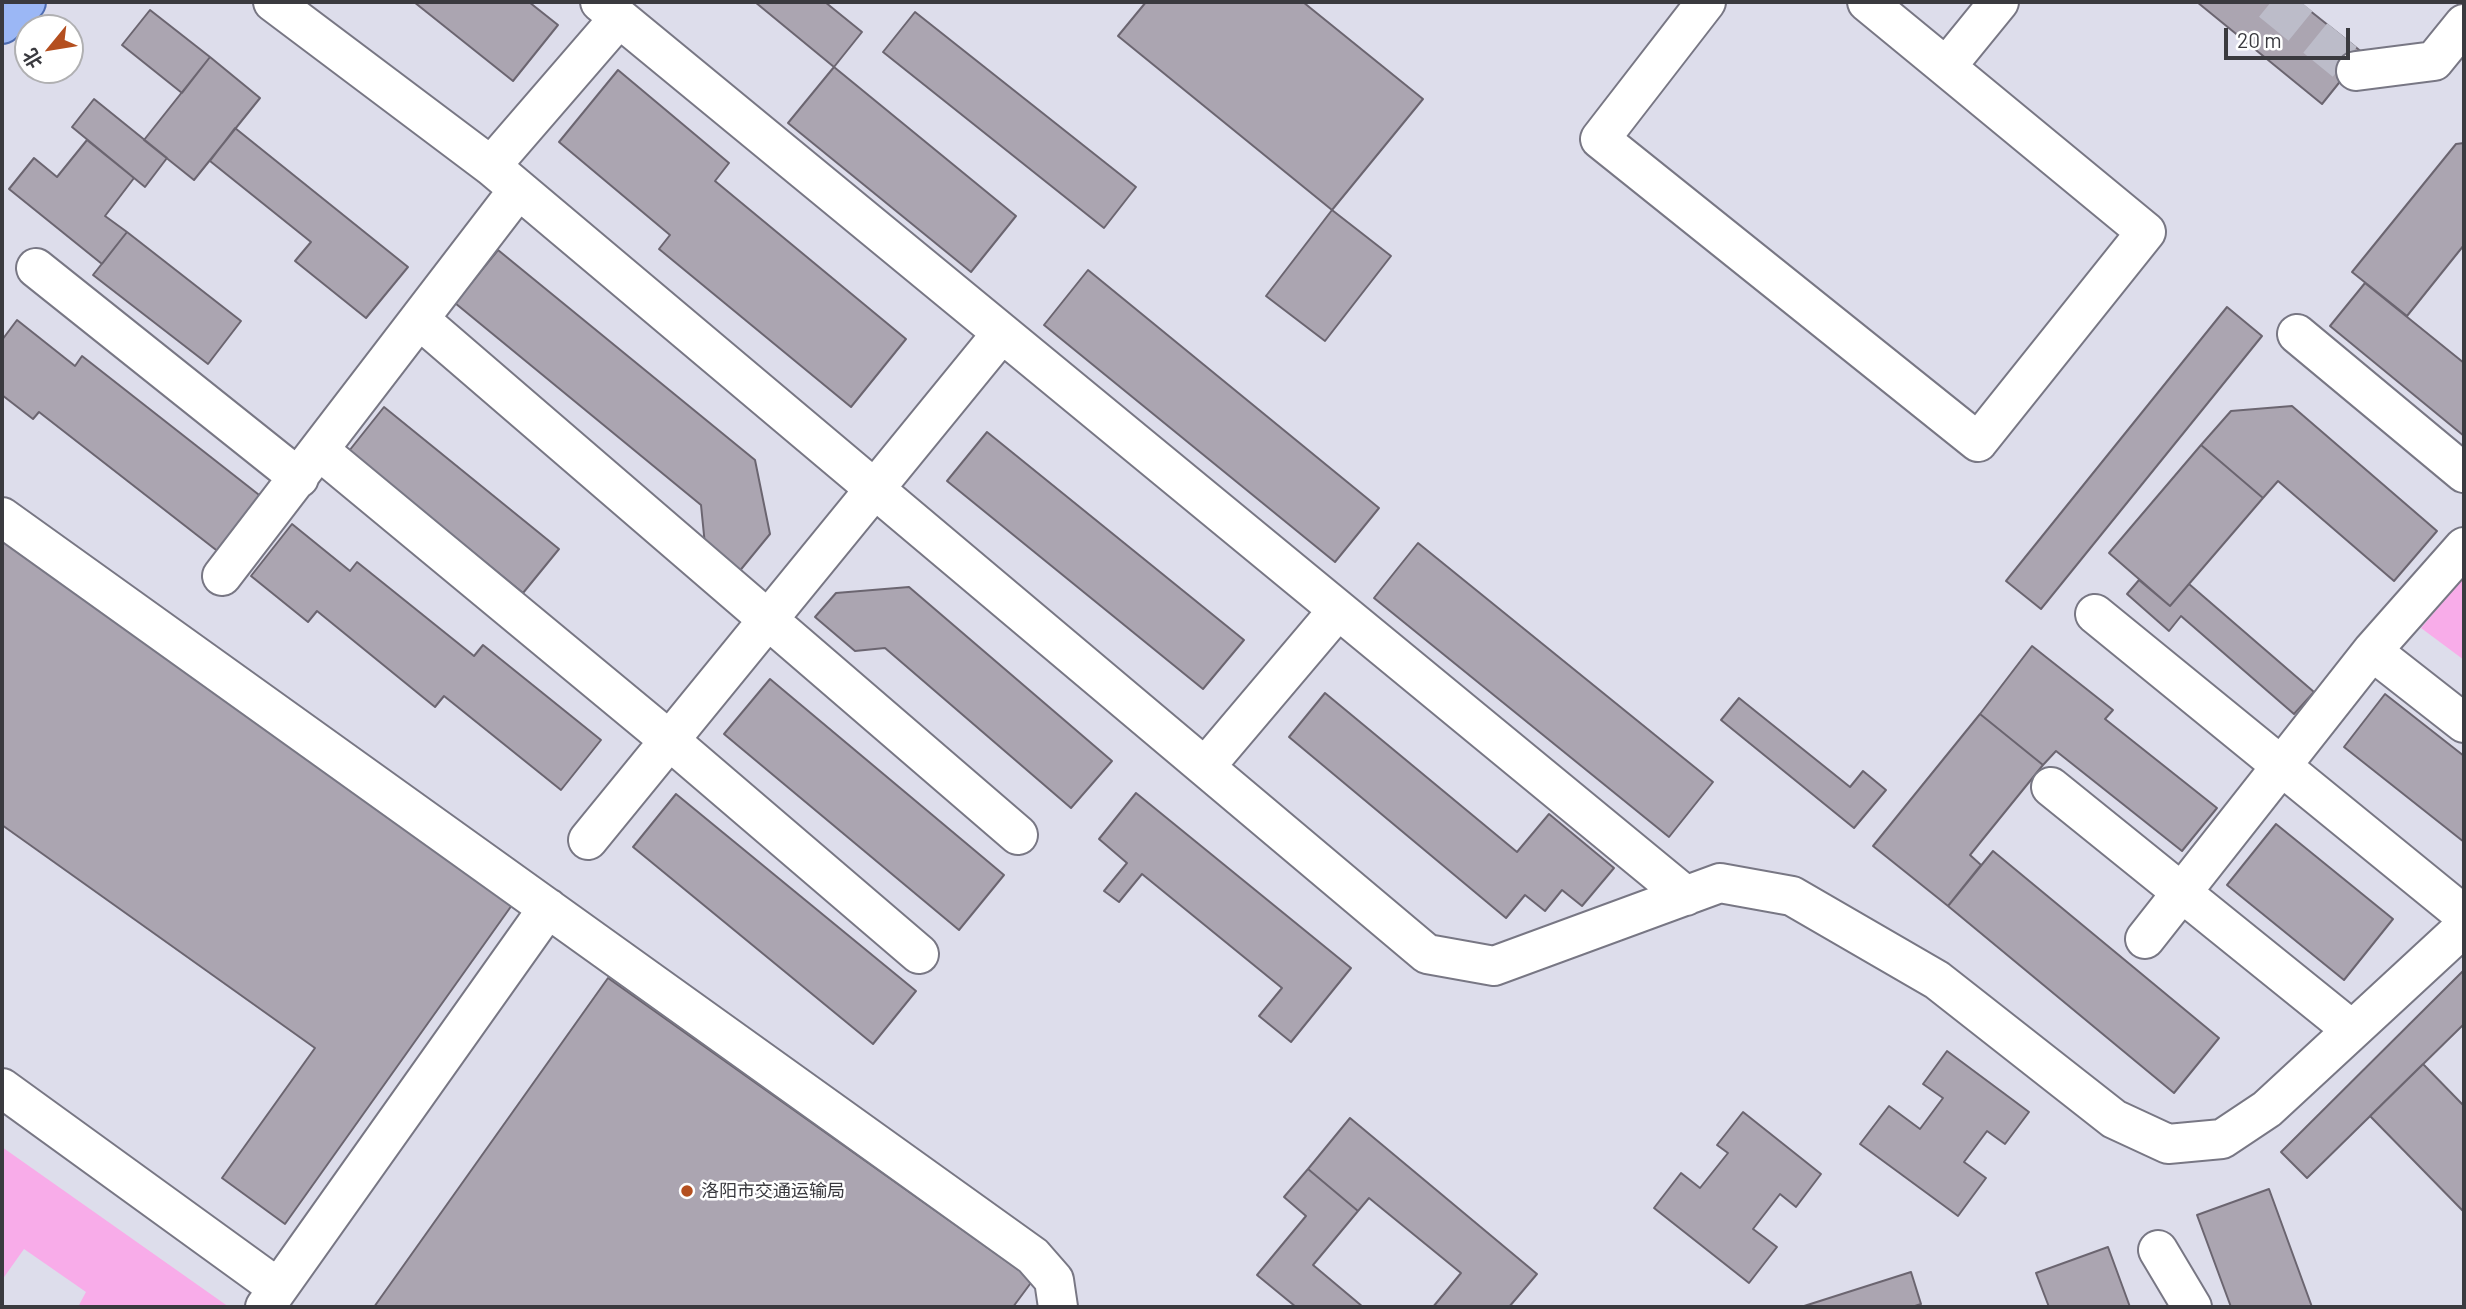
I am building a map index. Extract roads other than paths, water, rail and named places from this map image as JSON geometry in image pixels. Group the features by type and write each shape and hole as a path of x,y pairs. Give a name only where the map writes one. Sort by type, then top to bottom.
{"main road":[{"path":"2,24 26,2"}],"lane":[{"path":"273,2 505,178 1427,954 1494,966 1720,883 1792,897 1937,980 2114,1118 2168,1144 2222,1139 2267,1109 2464,927"},
{"path":"1706,2 1600,139 1978,442 2146,232 1867,2"},
{"path":"1946,67 2000,2"},
{"path":"222,576 420,320 609,10 1686,896"},
{"path":"2356,71 2434,61 2464,24"},
{"path":"36,268 310,464 669,740 919,954"},
{"path":"420,320 1018,835"},
{"path":"588,840 1002,333"},
{"path":"2297,334 2464,472"},
{"path":"2,517 1033,1256 1054,1280 1058,1307"},
{"path":"2145,939 2372,651 2464,547"},
{"path":"1205,767 1338,610"},
{"path":"2095,614 2464,915"},
{"path":"2372,651 2464,723"},
{"path":"2051,787 2352,1030"},
{"path":"2,1088 271,1298 548,908"},
{"path":"2158,1250 2192,1307"}],"tunnel":[{"path":"2271,2 2356,71"}],"place":[{"name":"洛阳市交通运输局","path":"687,1191"}]}
